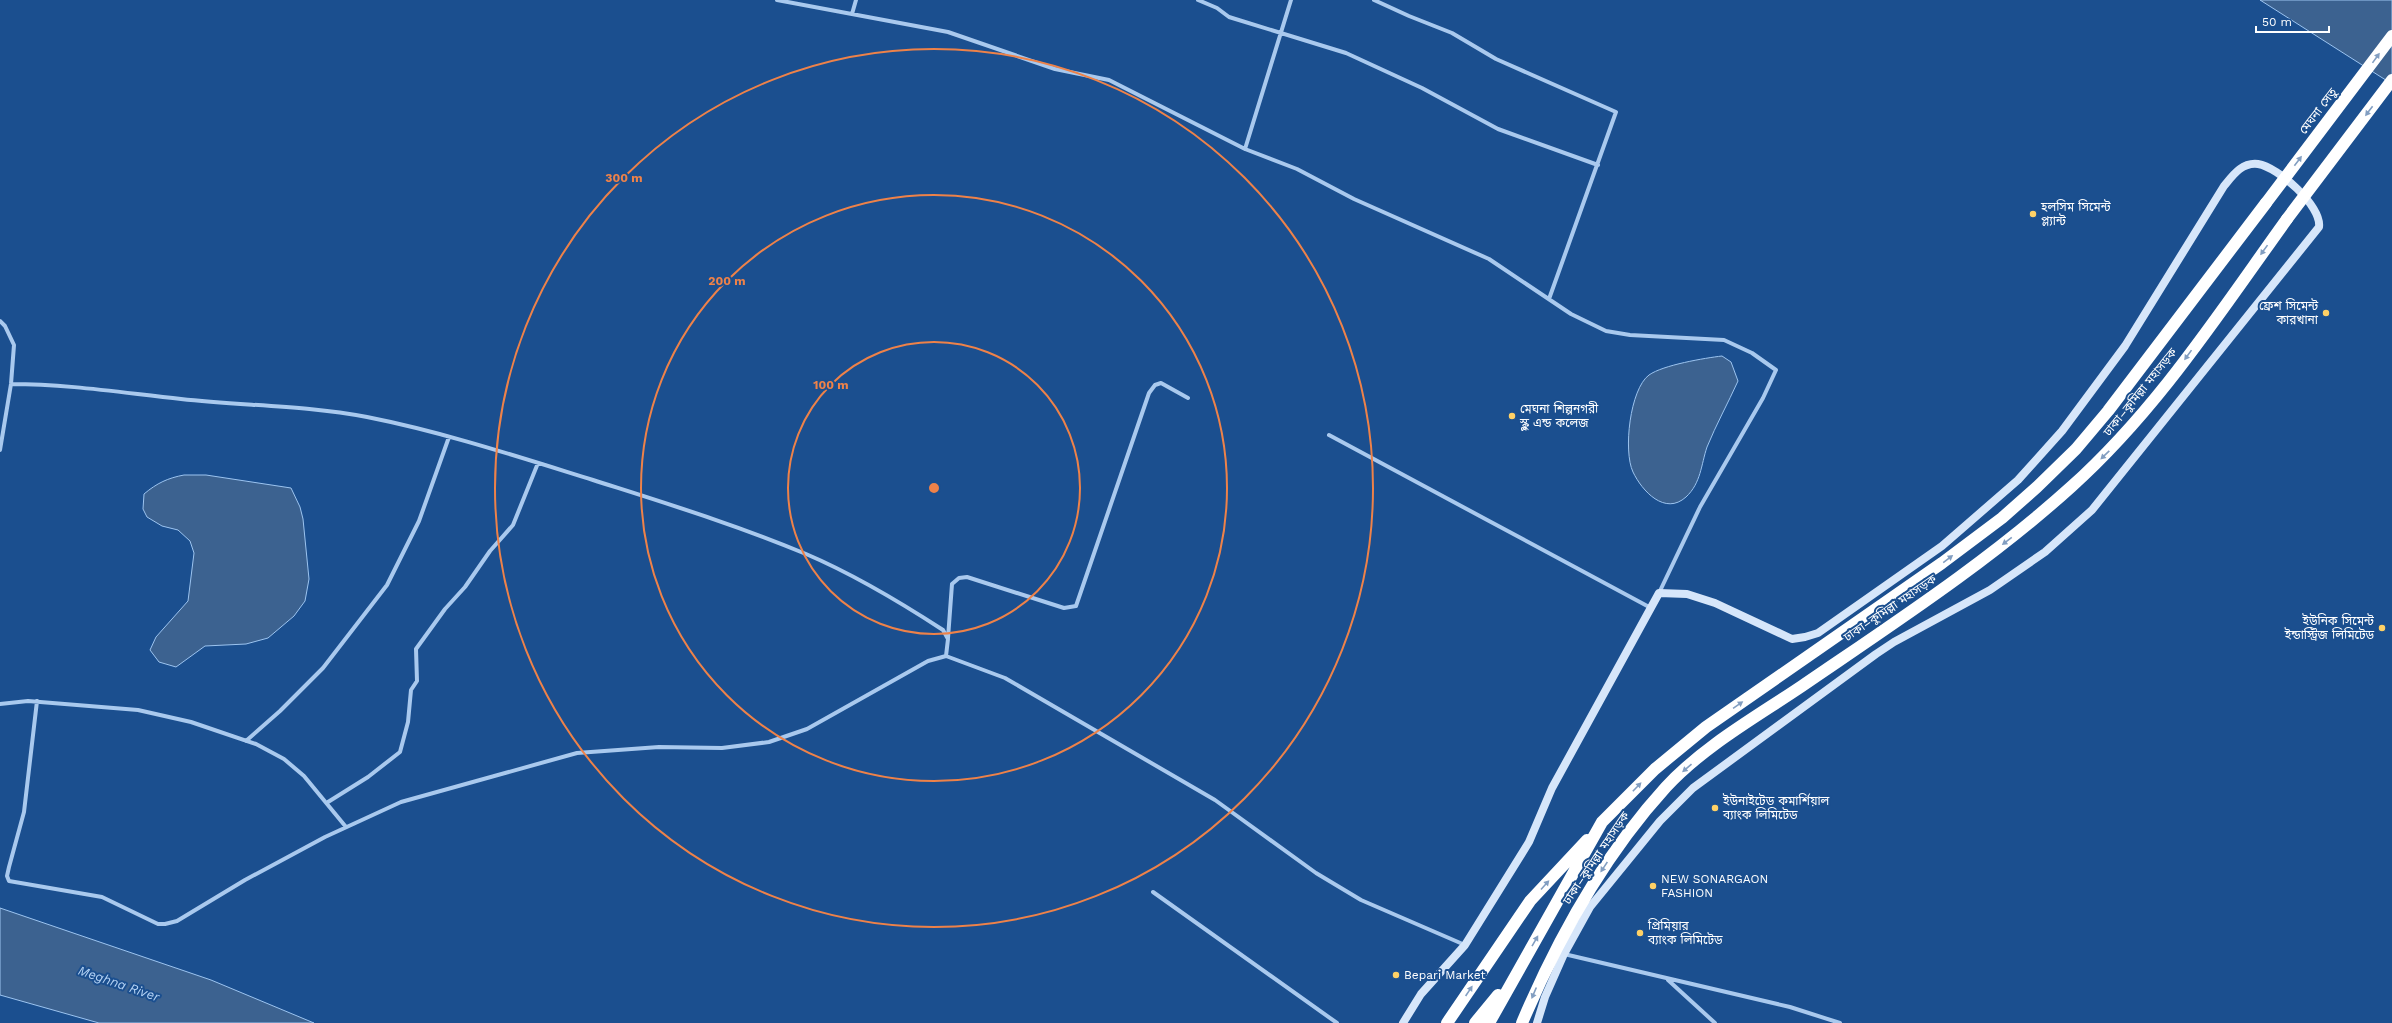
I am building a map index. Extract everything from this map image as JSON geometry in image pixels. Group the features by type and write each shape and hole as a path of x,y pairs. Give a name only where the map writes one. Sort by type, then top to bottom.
{"highway":[{"name":"মেঘনা সেতু","path":"2266,203 2392,36"},
{"name":"ঢাকা–কুমিল্লা মহাসড়ক","path":"1522,1023 1543,971 1583,898 1626,834 1667,785 1717,743 1955,580 2014,535 2071,487 2127,433 2175,373 2287,219 2392,80"},
{"name":"ঢাকা–কুমিল্লা মহাসড়ক","path":"1447,1023 1530,901 1602,822 1655,769 1706,727 1942,563 2002,518 2037,488 2076,449 2108,411 2266,203"},
{"name":"ঢাকা–কুমিল্লা মহাসড়ক","path":"1489,1023 1602,822"},
{"name":"ঢাকা–কুমিল্লা মহাসড়ক","path":"1475,1023 1516,974"},
{"name":"ঢাকা–কুমিল্লা মহাসড়ক","path":"1479,1023 1516,974"},
{"name":"ঢাকা–কুমিল্লা মহাসড়ক","path":"1485,1023 1516,974"},
{"name":"ঢাকা–কুমিল্লা মহাসড়ক","path":"1494,1023 1516,974"},
{"name":"ঢাকা–কুমিল্লা মহাসড়ক","path":"1497,1023 1516,974"}],"street":[{"path":"778,0 948,32 1055,69 1110,80 1244,148 1297,169 1354,199 1489,259 1571,314 1606,331 1630,335 1724,340 1752,353 1776,370 1763,398 1700,506 1659,593 1552,788 1529,842 1465,945 1421,994 1403,1023"},
{"path":"852,14 856,0"},
{"path":"1198,0 1217,8 1229,17 1346,53 1422,88 1498,129 1598,165"},
{"path":"1244,148 1291,0"},
{"path":"1374,0 1452,33 1496,58 1616,112 1550,299"},
{"path":"1537,1023 1545,997 1564,954 1590,907 1660,821 1693,788 1894,642 1990,590 2045,552 2092,510 2319,227 2320,221 2316,210 2308,199 2277,171 2258,164 2238,169 2224,186 2125,346 2062,431 2018,480 1942,546 1818,633 1792,639 1715,603 1687,594 1659,593"},
{"path":"0,321 5,326 14,345 11,384 0,450"},
{"path":"946,656 952,584 959,578 967,577 1064,608 1076,606 1149,393 1155,385 1161,383 1188,398"},
{"path":"11,384 53,384 247,406 308,408 367,417 449,437 538,463 725,522 808,555 874,589 936,625 943,630 948,638"},
{"path":"1328,435 1548,551 1624,595 1651,608"},
{"path":"246,741 280,712 323,668 388,585 419,521 449,437"},
{"path":"328,802 368,777 400,752 408,722 411,690 418,681 416,649 445,608 465,587 490,550 513,524 538,463"},
{"path":"37,701 24,812 7,876 12,883 102,897 158,924 177,921 245,880 346,827 401,802 577,753 659,747 722,748 769,742 788,737 807,729 928,661 946,656 1005,678 1121,744 1215,800 1316,873 1361,900 1465,945"},
{"path":"0,704 37,701 138,710 191,722 246,741 284,759 304,776 328,802 346,827"},
{"path":"1153,892 1337,1023"},
{"path":"1564,954 1668,980 1790,1007 1840,1023"},
{"path":"1668,980 1716,1023"}],"water":[{"path":"2260,0 2392,0 2392,84"},
{"path":"1722,356 1731,362 1738,381 1707,447 1698,480 1691,492 1678,502 1670,504 1655,499 1642,487 1633,472 1630,462 1630,421 1637,393 1642,382 1655,371 1664,368 1684,362"},
{"path":"184,475 206,475 291,488 300,507 303,519 309,579 305,601 294,616 268,638 246,644 205,646 176,667 159,662 150,650 156,637 188,601 194,553 190,541 178,530 162,526 147,517 143,509 144,494 163,482"},
{"name":"Meghna River","path":"0,908 211,980 314,1023 99,1023 0,995"}],"place":[{"name":"হলসিম সিমেন্ট প্ল্যান্ট","path":"2033,214"},
{"name":"ফ্রেশ সিমেন্ট কারখানা","path":"2326,313"},
{"name":"মেঘনা শিল্পনগরী স্কুল এন্ড কলেজ","path":"1512,416"},
{"name":"ইউনিক সিমেন্ট ইন্ডাস্ট্রিজ লিমিটেড","path":"2382,628"},
{"name":"ইউনাইটেড কমার্শিয়াল ব্যাংক লিমিটেড","path":"1715,808"},
{"name":"NEW SONARGAON FASHION","path":"1653,886"},
{"name":"প্রিমিয়ার ব্যাংক লিমিটেড","path":"1640,933"},
{"name":"Bepari Market","path":"1396,975"}]}
